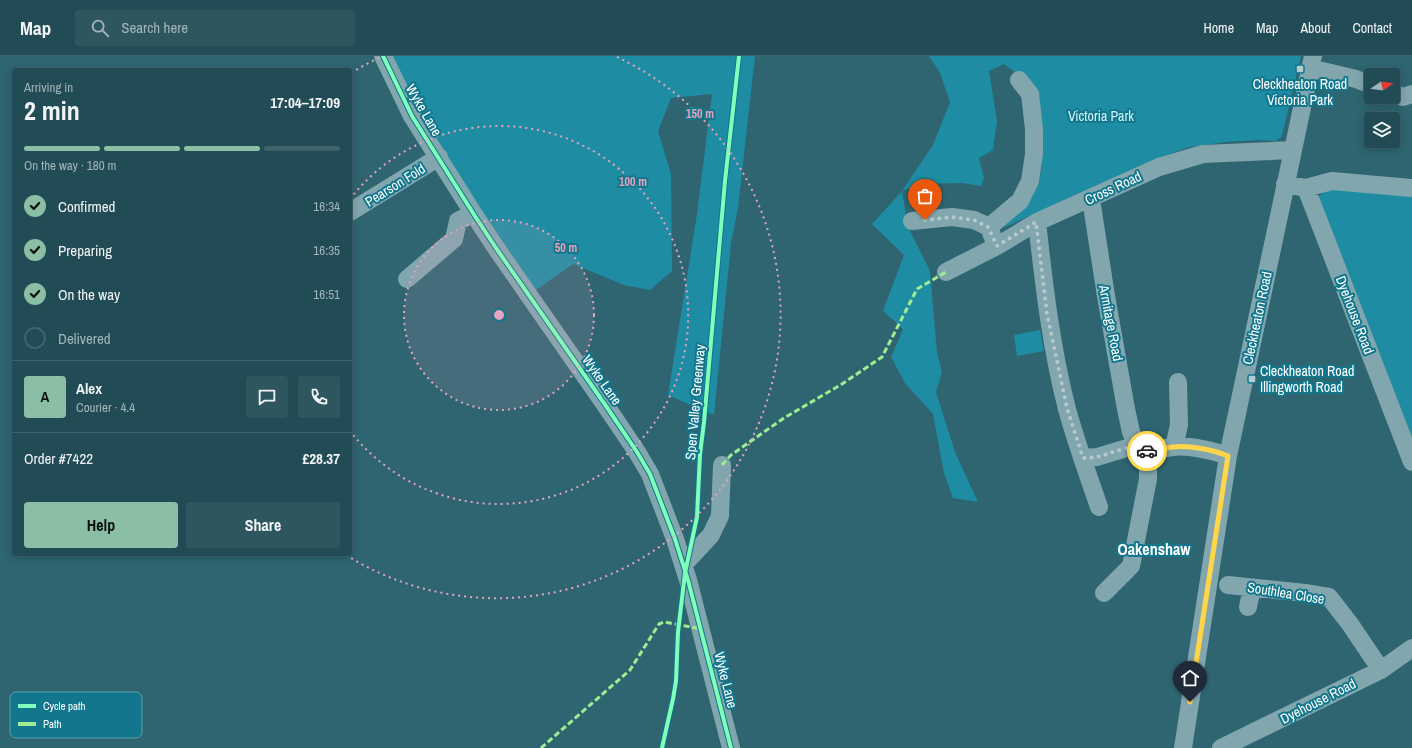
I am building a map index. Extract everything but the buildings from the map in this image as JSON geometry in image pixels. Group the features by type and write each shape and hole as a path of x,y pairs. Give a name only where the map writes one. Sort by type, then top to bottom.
{"street":[{"name":"Wyke Lane","path":"383,56 412,116 473,213 637,452 650,474 684,564 704,637 731,748"},
{"path":"1311,62 1364,82"},
{"name":"Cleckheaton Road","path":"1183,748 1228,456 1311,62"},
{"path":"988,227 1020,201 1030,181 1034,148 1031,101 1030,94 1019,80"},
{"path":"1400,96 1403,97 1412,94"},
{"name":"Cross Road","path":"946,272 997,246 1036,222 1159,167 1204,154 1292,150"},
{"name":"Pearson Fold","path":"352,211 439,157"},
{"path":"1285,184 1306,188 1332,181 1412,188"},
{"name":"Dyehouse Road","path":"1306,188 1412,462"},
{"name":"Armitage Road","path":"1091,198 1106,296 1131,432 1142,449 1148,479 1131,566 1104,593"},
{"path":"407,279 454,239 458,222 473,213"},
{"path":"912,221 952,217 974,220 988,227 997,246"},
{"path":"1036,222 1047,314 1067,408 1099,507"},
{"path":"1174,447 1179,425 1178,382"},
{"path":"1083,458 1142,449 1174,447 1217,452 1228,456"},
{"path":"684,564 712,536 720,516 722,465"},
{"name":"Southlea Close","path":"1228,585 1305,593 1329,598 1350,624 1381,670"},
{"path":"1248,607 1252,588"},
{"name":"Dyehouse Road","path":"1221,748 1254,741 1381,670 1412,648"}],"green space":[{"path":"388,56 755,56 738,208 731,243 714,415 668,395 697,214 712,94 671,98 658,131 671,174 672,271 650,290 624,285 573,264 536,290 500,244 447,160"},
{"name":"Victoria Park","path":"929,56 1301,56 1282,136 1276,141 1259,140 1226,142 1190,147 1155,159 1003,228 1029,203 1039,183 1042,165 1041,122 1025,79 1004,64 989,71 997,121 993,150 979,158 984,178 981,186 962,183 921,184 902,191 933,145 950,102 940,73"},
{"path":"1329,189 1412,195 1412,437 1318,197"},
{"path":"902,191 908,227 930,271 937,353 942,372 936,392 955,452 978,502 953,498 944,473 933,414 905,383 891,357 903,329 883,311 904,255 872,224"},
{"path":"1040,330 1044,351 1017,356 1014,335"}],"marked path":[{"path":"722,465 731,455 784,418 842,384 882,357 917,289 946,272"},
{"path":"541,748 630,670 659,624 664,622 702,629"}],"cycle path":[{"path":"383,56 412,116 473,213 606,406 650,474 675,539 688,580 731,748"},
{"name":"Spen Valley Greenway","path":"662,748 676,681 678,632 685,573 697,517 700,454 725,181 739,56"}],"way so far":[{"path":"925,220 952,217 974,220 988,227 997,246 1036,222 1047,314 1067,408 1083,458 1097,457 1136,445 1147,451"}],"place":[{"name":"Cleckheaton Road Victoria Park","path":"1300,69"},
{"name":"Cleckheaton Road Illingworth Road","path":"1252,379"}],"district":[{"name":"Oakenshaw","path":"1154,549"}],"route":[{"path":"1147,451 1185,447 1217,452 1228,456 1190,702"}]}
